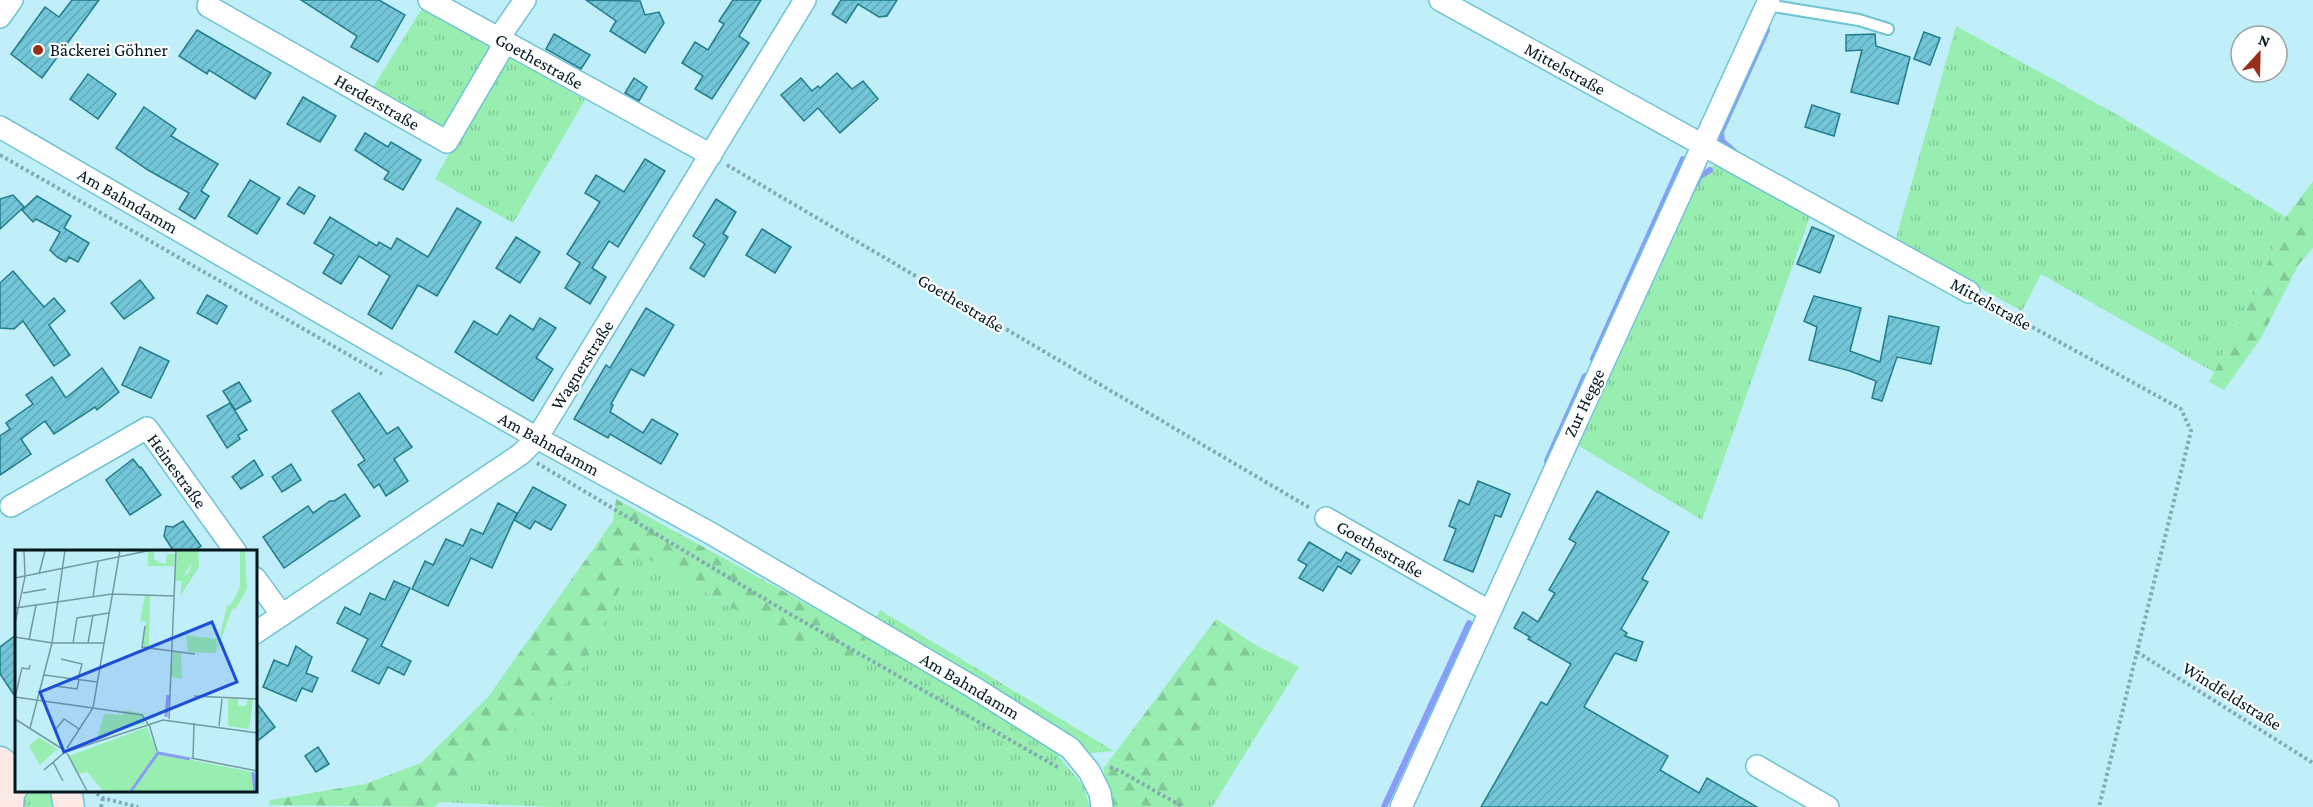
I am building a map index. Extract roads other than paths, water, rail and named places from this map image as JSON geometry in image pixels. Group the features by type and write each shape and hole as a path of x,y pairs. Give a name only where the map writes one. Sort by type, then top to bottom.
{"street":[{"path":"0,17 12,0"},
{"name":"Goethestraße","path":"429,0 711,155"},
{"path":"501,41 525,0"},
{"name":"Wagnerstraße","path":"256,632 521,454 537,438 805,0"},
{"name":"Mittelstraße","path":"1440,0 1969,292"},
{"name":"Zur Hegge","path":"1401,807 1768,2"},
{"name":"Herderstraße","path":"208,6 447,142 501,41"},
{"name":"Am Bahndamm","path":"0,127 537,438 712,534 973,687 1070,748 1089,771 1100,793 1102,807"},
{"name":"Heinestraße","path":"11,506 147,428 235,550"},
{"name":"Goethestraße","path":"1326,518 1489,611"},
{"path":"256,579 282,615"},
{"path":"0,762 10,788"},
{"path":"1757,766 1828,807"}],"lane":[{"path":"1768,2 1859,20 1888,29"}],"waterway":[{"path":"1736,153 1722,141 1721,132 1767,30"},
{"path":"1593,359 1683,159"},
{"path":"1696,184 1699,177 1710,170"},
{"path":"1547,461 1585,376"},
{"path":"1384,807 1469,623"}],"place":[{"name":"Bäckerei Göhner","path":"38,50"}]}
